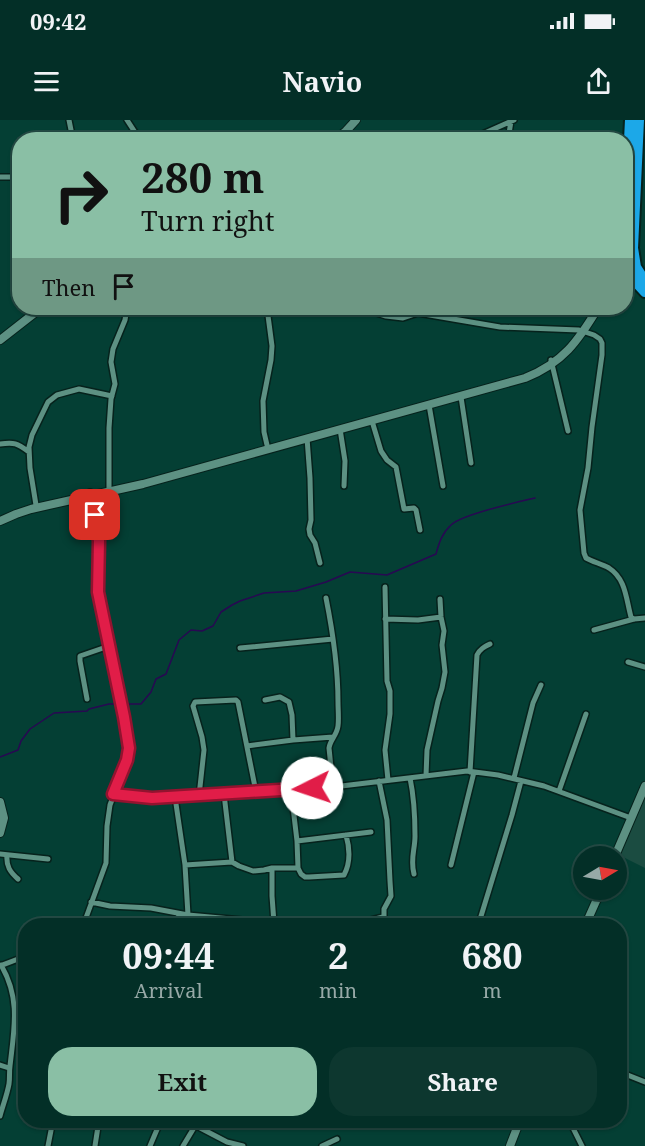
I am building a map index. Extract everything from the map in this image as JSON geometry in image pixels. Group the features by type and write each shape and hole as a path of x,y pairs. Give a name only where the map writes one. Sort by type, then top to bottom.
{"highway":[{"path":"633,166 638,124"},
{"path":"633,249 636,267 645,281"},
{"path":"633,278 645,292"}],"street":[{"path":"345,132 356,120"},
{"path":"487,132 512,121"},
{"path":"0,340 32,315"},
{"path":"109,488 109,428 115,381 111,362 126,315"},
{"path":"267,445 263,401 272,346 268,315"},
{"path":"383,315 403,318 412,315"},
{"path":"429,315 495,327 581,330 598,337 603,349 588,468 579,510 584,553 586,558 614,572 624,584 631,617 634,619"},
{"path":"0,519 15,510 153,481 525,378 551,363 572,346 588,315"},
{"path":"581,330 593,315"},
{"path":"0,519 512,378 551,363"},
{"path":"551,363 568,431"},
{"path":"36,505 29,452 32,435 48,402 57,395 79,389 112,396"},
{"path":"460,396 471,463"},
{"path":"429,405 443,486"},
{"path":"372,421 381,451 387,460 396,466 404,509 417,510 420,530"},
{"path":"340,429 345,461 345,486"},
{"path":"307,438 310,478 309,535 315,543 320,563"},
{"path":"0,444 18,444 29,452"},
{"path":"86,918 106,863 107,826 113,794 129,754 122,702 98,592 99,541 91,494"},
{"path":"385,587 390,714 384,750 388,780"},
{"path":"326,598 338,679 337,732 329,748 333,787"},
{"path":"426,776 427,750 445,672 440,598"},
{"path":"385,619 418,620 441,617"},
{"path":"594,630 645,618"},
{"path":"240,648 333,639"},
{"path":"451,865 472,772 477,655 490,644"},
{"path":"87,699 80,656 109,646"},
{"path":"628,662 645,667"},
{"path":"514,778 533,704 541,685"},
{"path":"265,700 280,697 289,702 293,740"},
{"path":"198,796 204,750 194,703 206,701 236,700 238,702 256,792"},
{"path":"559,791 586,714"},
{"path":"247,746 333,737"},
{"path":"113,794 144,798 198,796 333,787 472,772 514,778 544,786 632,818"},
{"path":"411,778 415,804 416,836 411,866 414,874"},
{"path":"379,781 387,820 391,888 391,896 384,909 383,917 379,918"},
{"path":"480,918 521,781"},
{"path":"619,846 645,786"},
{"path":"291,790 298,868 301,874 305,877 344,875 350,855 346,835"},
{"path":"224,794 232,862"},
{"path":"175,797 185,865 188,915"},
{"path":"0,802 4,818 0,833"},
{"path":"297,841 371,832"},
{"path":"18,879 9,870 3,854 48,859"},
{"path":"185,865 232,862 253,870 298,868"},
{"path":"272,868 274,918"},
{"path":"589,918 597,900"},
{"path":"91,902 110,906 151,908 212,918"},
{"path":"178,918 179,914"},
{"path":"0,1116 9,1085 15,1017 13,992 1,966 18,959"},
{"path":"0,1065 9,1068"},
{"path":"627,1075 645,1082"},
{"path":"48,1146 51,1128"},
{"path":"95,1146 98,1128"},
{"path":"150,1146 158,1128"},
{"path":"183,1146 194,1128"},
{"path":"199,1128 232,1145 243,1146"},
{"path":"510,1146 517,1128"},
{"path":"573,1128 582,1146"},
{"path":"322,1146 337,1139"}],"shaded area":[{"path":"645,794 645,868 627,859 627,846 623,846"}],"waterway":[{"path":"125,704 141,704 151,692 156,679 166,674 179,640 191,630 202,631 213,626 221,612 232,605 264,593 296,591 350,572 387,575 436,554 443,535 457,521 491,509 535,498"},
{"path":"0,757 18,750 21,741 30,729 54,713 87,711 109,704 120,704"}],"route":[{"path":"95,515 99,541 98,592 129,748 127,760 113,794 152,798 312,788"}]}
